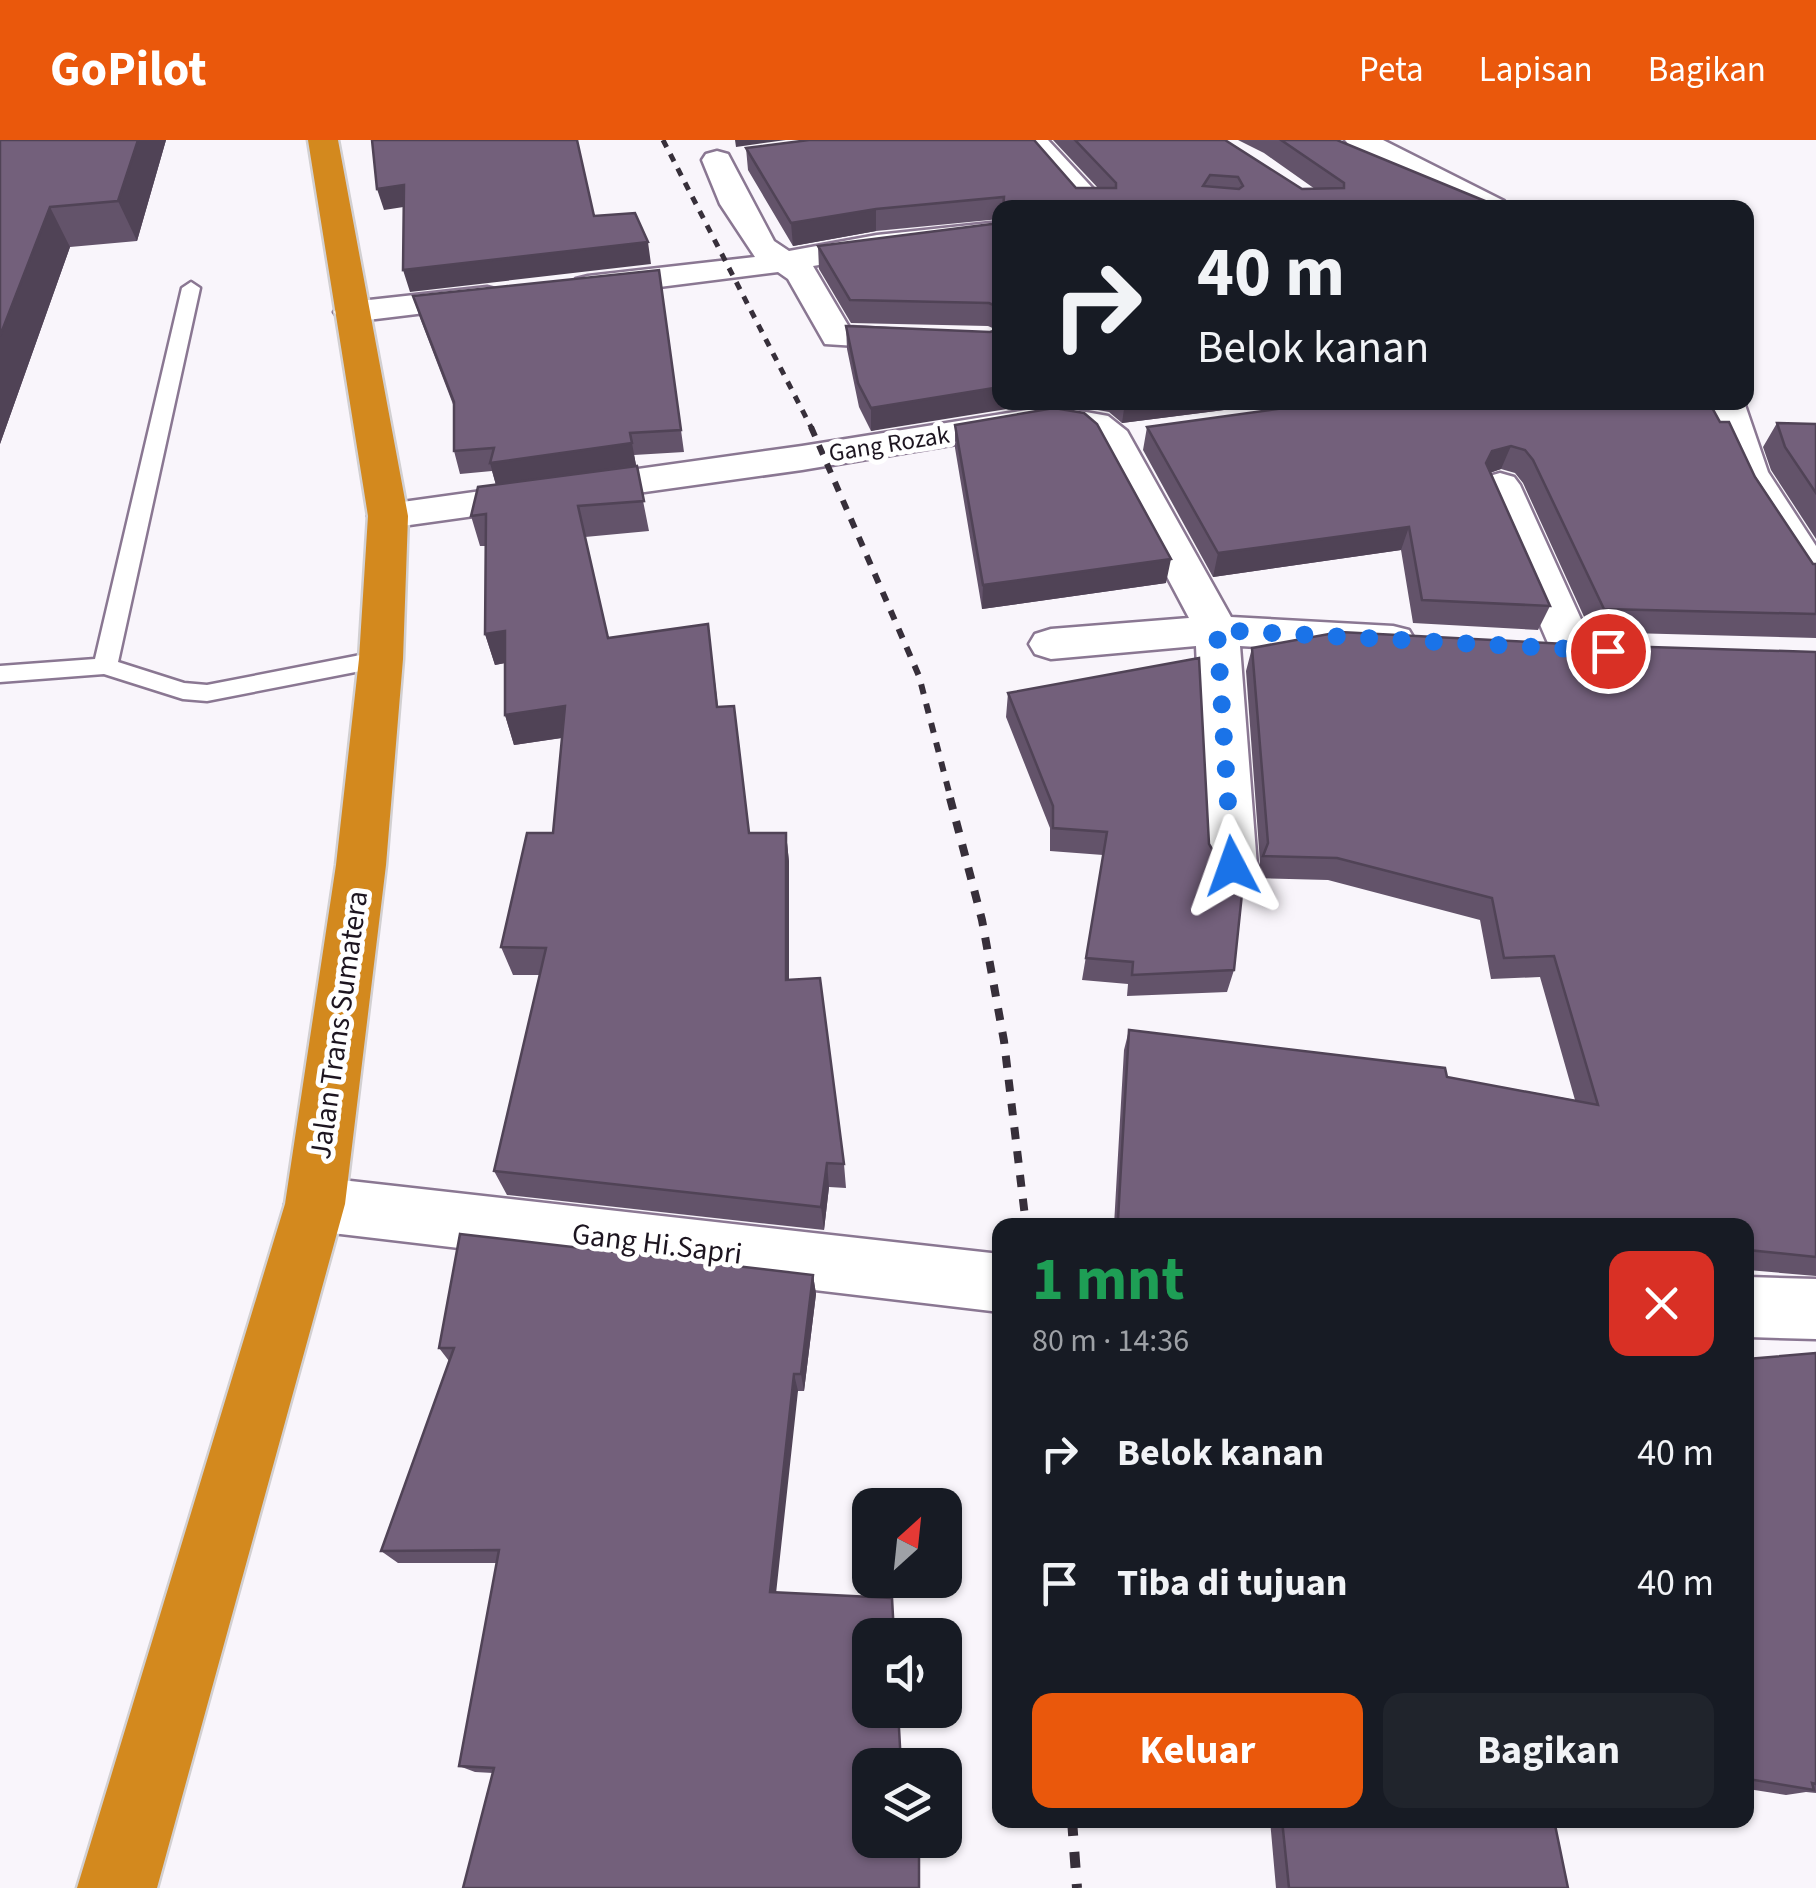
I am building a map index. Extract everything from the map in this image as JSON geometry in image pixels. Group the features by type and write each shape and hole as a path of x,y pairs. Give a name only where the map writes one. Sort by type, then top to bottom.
{"highway":[{"name":"Jalan Trans Sumatera","path":"117,1888 314,1204 361,865 381,659 388,516 323,140"}],"street":[{"path":"1032,140 1087,200"},
{"path":"1360,140 1477,200"},
{"path":"724,152 736,204 762,247 800,273 837,337 958,340"},
{"path":"560,289 992,233"},
{"path":"351,312 522,294"},
{"path":"1726,410 1729,424 1770,510 1816,576"},
{"name":"Gang Rozak","path":"388,516 1024,412 1079,419 1094,424 1112,439"},
{"path":"1158,434 1112,439 1217,630 1232,866"},
{"path":"1500,486 1572,650"},
{"path":"1050,644 1217,630 1434,642"},
{"name":"Gang Hi.Sapri","path":"314,1204 992,1282"},
{"path":"1754,1307 1816,1309"}],"lane":[{"path":"105,666 191,288"},
{"path":"0,674 105,666 182,692 207,693 381,659"}],"building":[{"path":"0,140 138,140 118,201 50,207 0,336"},
{"path":"372,140 577,140 594,216 635,213 648,242 403,270 404,185 377,189"},
{"path":"809,140 1034,140 1076,188 1116,188 1116,183 1075,140 1225,140 1302,189 1344,188 1344,183 1281,140 1337,140 1483,200 1004,200 1004,197 876,209 791,223 746,148","holes":["1210,175 1238,177 1243,186 1239,189 1203,186"]},
{"path":"992,224 992,304 850,300 818,246"},
{"path":"659,270 681,430 630,433 632,443 490,463 494,448 454,451 454,402 413,296"},
{"path":"846,326 992,331 992,388 871,408 858,383"},
{"path":"1042,410 1084,413 1097,424 1171,559 983,585 955,425"},
{"path":"1269,410 1713,410 1720,422 1729,422 1755,477 1816,564 1816,614 1604,609 1533,460 1525,450 1511,446 1492,451 1486,463 1550,606 1422,600 1409,527 1218,553 1147,427"},
{"path":"1777,423 1816,424 1816,493 1785,447"},
{"path":"637,466 644,501 578,506 608,638 708,624 717,707 734,706 749,833 786,833 786,980 820,978 844,1164 827,1163 821,1207 494,1171 546,948 501,947 527,833 553,833 565,706 505,715 505,631 485,634 486,514 471,516 478,487"},
{"path":"1340,632 1816,652 1816,1257 1754,1251 1754,1218 1118,1218 1129,1030 1445,1068 1447,1077 1598,1105 1554,956 1504,958 1492,898 1337,858 1263,856 1268,843 1252,648"},
{"path":"1199,658 1209,844 1219,861 1245,865 1234,970 1132,975 1133,962 1086,958 1107,832 1053,828 1053,806 1008,693"},
{"path":"460,1234 813,1275 801,1374 794,1374 770,1592 892,1598 893,1618 852,1618 852,1728 899,1728 900,1748 852,1748 852,1858 919,1858 919,1888 463,1888 494,1768 459,1766 499,1550 381,1551 454,1348 439,1348"},
{"path":"1816,1353 1814,1790 1754,1780 1754,1358"},
{"path":"1283,1828 1556,1828 1568,1888 1289,1888"}],"railway":[{"path":"663,140 811,427"},
{"path":"811,427 919,676 951,800"},
{"path":"950,798 982,920 1004,1041 1025,1218"},
{"path":"1073,1828 1077,1888"}],"route":[{"path":"1232,866 1217,630 1608,651"}]}
